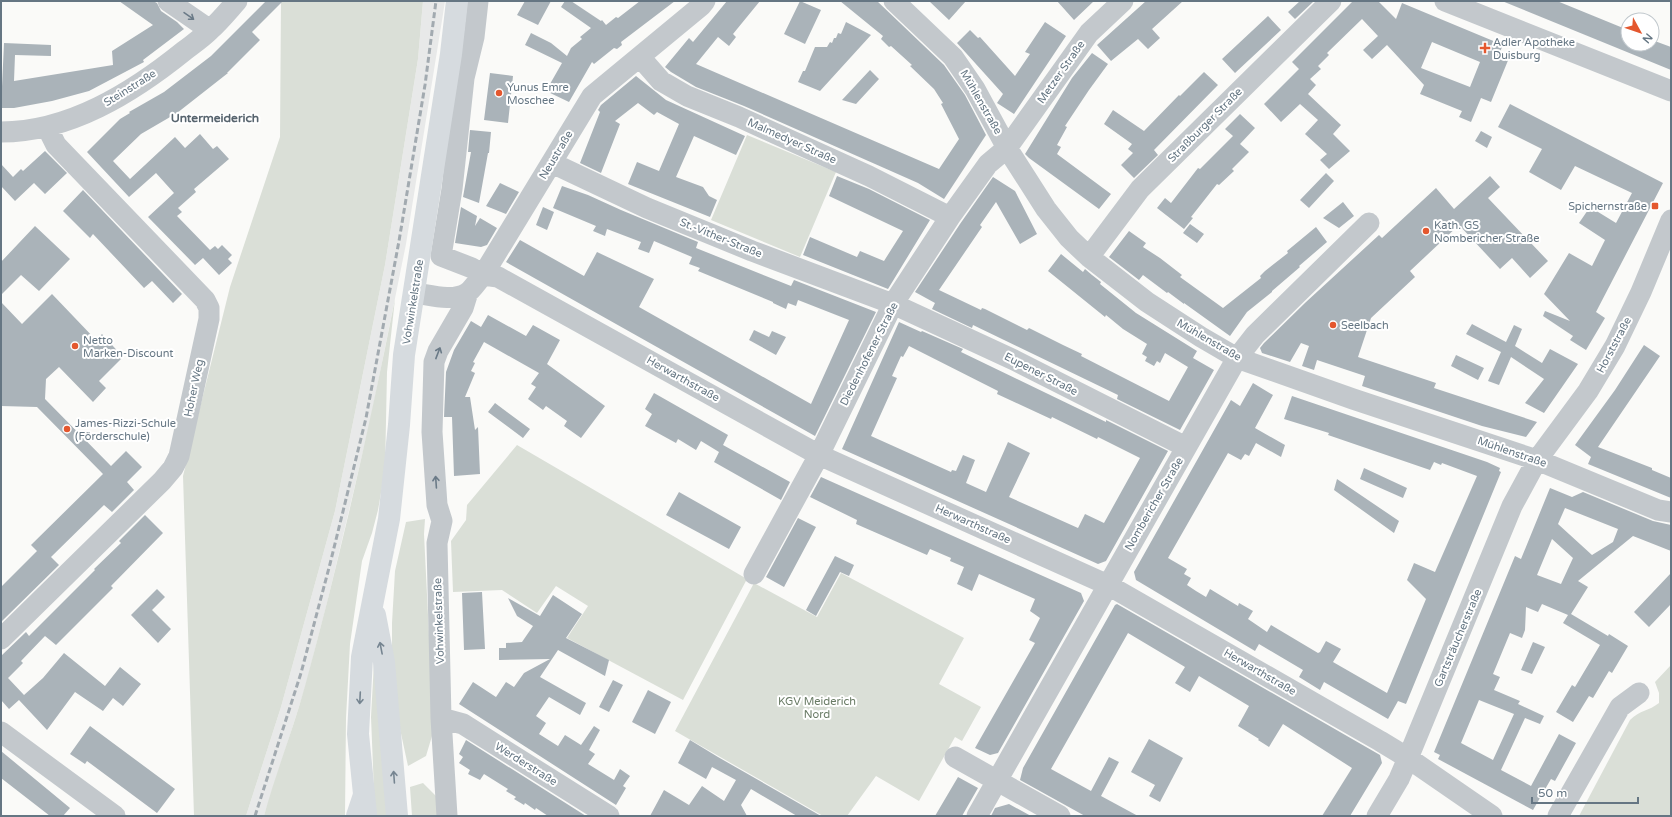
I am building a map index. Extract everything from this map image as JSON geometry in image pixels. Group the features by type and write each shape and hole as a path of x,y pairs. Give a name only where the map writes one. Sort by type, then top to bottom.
{"main road":[{"name":"Vohwinkelstraße","path":"365,806 358,734 362,657 389,519 399,425 404,354 415,293 452,54 457,1"},
{"name":"Vohwinkelstraße","path":"373,604 384,662 397,816"},
{"path":"357,816 365,806"}],"street":[{"path":"168,1 210,30"},
{"name":"Steinstraße","path":"1,132 20,132 47,127 96,109 129,91 166,66 210,30 237,1"},
{"name":"Herwarthstraße","path":"478,1 474,37 464,78 452,189 441,256 483,274 498,277 819,455 1108,585 1408,758 1492,816"},
{"name":"Neustraße","path":"468,292 483,274 592,96 640,58 705,1"},
{"name":"Mühlenstraße","path":"894,1 953,57 975,89 1007,148 1046,210 1069,238 1089,257 1147,302 1237,358 1353,399 1538,460 1658,510 1671,512"},
{"name":"Metzer Straße","path":"1007,148 1089,33 1122,1"},
{"name":"Straßburger Straße","path":"1089,257 1140,189 1330,1"},
{"path":"1445,1 1671,91"},
{"name":"Malmedyer Straße","path":"640,58 662,81 687,96 739,117 869,176 950,217"},
{"name":"Hoher Weg","path":"1,639 162,481 173,468 179,456 209,319 209,308 205,300 56,145 47,127"},
{"name":"Diedenhofener Straße","path":"754,574 819,455 894,304 950,217 988,164 1007,148"},
{"name":"St.-Vither-Straße","path":"552,163 647,208 752,251 894,304"},
{"name":"Horststraße","path":"1538,460 1588,391 1615,346 1641,292 1671,220"},
{"name":"Nombericher Straße","path":"977,816 1237,358 1255,335 1369,223"},
{"path":"415,293 459,297 468,292"},
{"name":"Vohwinkelstraße","path":"447,816 441,718 437,543 442,520 437,505 432,432 434,369 438,351 463,308 468,292"},
{"name":"Eupener Straße","path":"894,304 1014,360 1186,448"},
{"name":"Gartsträucherstraße","path":"1377,816 1399,779 1512,506 1538,460"},
{"path":"1558,816 1620,707 1638,693"},
{"name":"Werderstraße","path":"441,718 463,724 609,816"},
{"path":"1,732 115,816"},
{"path":"955,757 1060,816"}],"shaded area":[{"path":"423,1 445,1 406,244 370,422 328,599 305,688 264,816 246,816 281,707 335,511 385,265 418,59"}],"green space":[{"path":"281,1 423,1 418,59 385,265 335,511 281,707 246,816 194,816 183,476 230,287 280,137"},
{"path":"747,135 836,172 800,257 711,220"},
{"path":"395,299 387,372 385,470 378,510 362,561 350,644 346,718 345,816 264,816 300,702 318,638 342,542"},
{"path":"517,445 747,579 683,700 567,638 588,606 556,586 537,613 502,590 453,592 451,541 466,520 467,505"},
{"path":"425,519 424,534 433,716 432,736 426,756 408,766 397,715 392,666 392,623 395,571 406,522"},
{"name":"KGV Meiderich Nord","path":"841,573 964,638 939,684 981,707 962,741 955,737 919,801 876,776 847,816 823,816 675,731 754,583 817,617"},
{"path":"374,662 391,816 375,816 371,717"},
{"path":"1671,665 1671,816 1579,816 1630,720 1637,714 1652,708 1659,703 1659,693 1655,682"},
{"path":"423,783 437,797 438,816 412,816 410,787"}],"building":[{"path":"119,1 153,1 157,3 161,11 184,29 143,60 144,62 89,91 52,101 14,108 1,108 4,43 51,45 51,56 15,55 14,81 113,65 112,51 153,25"},
{"path":"266,1 283,1 252,32 260,40 228,73 177,113 141,134 113,161 130,179 175,137 185,148 200,134 213,149 217,146 229,159 194,189 196,192 178,208 182,212 177,216 210,250 215,246 218,249 222,245 232,255 228,259 232,263 219,275 203,258 195,265 148,217 174,193 156,173 129,197 87,152 120,119 130,113 129,112 164,92 211,56"},
{"path":"525,1 551,1 538,25 517,15"},
{"path":"565,1 571,1 601,21 602,20 606,25 616,17 618,18 640,1 675,1 621,42 622,45 617,49 614,48 594,64 592,62 569,102 546,91 562,63 525,45 531,33 551,43 567,56 571,48 582,39 580,37 591,28 561,7"},
{"path":"727,1 760,1 733,34 736,37 729,46 718,37 696,64 939,169 959,139 941,104 943,103 934,89 910,66 912,65 881,39 883,36 840,1 877,1 944,65 965,95 986,135 944,199 918,183 744,106 696,87 665,67 689,38 693,42"},
{"path":"800,1 821,10 805,44 784,34"},
{"path":"929,1 966,1 949,20"},
{"path":"1057,1 1094,1 1074,20"},
{"path":"1146,1 1183,1 1152,29 1160,38 1148,49 1138,39 1111,61 1097,45"},
{"path":"1300,1 1314,1 1295,19 1288,12"},
{"path":"1353,1 1378,1 1396,19 1402,3 1503,45 1499,54 1509,58 1491,102 1481,98 1471,122 1459,117 1462,111 1420,94 1424,85 1387,45 1372,59 1363,50 1378,36 1362,19 1327,53 1329,55 1318,66 1321,69 1310,79 1316,85 1308,94 1341,125 1333,134 1350,151 1329,169 1320,160 1327,154 1305,134 1318,120 1300,104 1281,122 1264,104 1299,69 1292,62","holes":["1432,42 1480,62 1470,87 1421,68"]},
{"path":"1502,1 1557,1 1620,27 1620,49"},
{"path":"1268,16 1281,30 1235,73 1222,59"},
{"path":"846,22 871,35 820,91 798,82 803,71 805,71 815,47 827,47 830,42 832,43 838,33 841,34"},
{"path":"1045,22 1066,36 1014,114 997,103 1003,94 957,43 970,30 978,38 980,37 1015,76 1030,54 1025,52"},
{"path":"1660,43 1671,47 1671,70 1627,52 1660,52"},
{"path":"1092,53 1108,64 1065,126 1067,127 1057,145 1061,147 1057,154 1111,194 1099,209 1025,154 1072,78"},
{"path":"870,70 879,79 856,104 842,100"},
{"path":"1204,72 1218,85 1154,150 1158,155 1134,178 1121,165 1133,153 1128,149 1132,144 1104,124 1113,110 1144,131"},
{"name":"Yunus Emre Moschee","path":"490,73 513,76 508,123 484,120"},
{"path":"636,76 666,100 745,136 736,155 694,136 676,177 703,187 709,196 717,200 710,217 628,184 637,162 659,171 679,124 657,112 654,115 638,103 615,121 620,124 601,173 580,163 600,112 598,110 601,105"},
{"path":"1510,104 1663,183 1596,312 1605,318 1586,350 1570,340 1573,336 1543,316 1545,311 1570,321 1544,294 1569,253 1592,266 1605,240 1579,223 1590,207 1616,223 1632,193 1575,166 1561,190 1529,172 1542,149 1498,127"},
{"path":"1240,114 1255,128 1240,144 1249,152 1232,169 1234,171 1219,185 1217,184 1191,217 1193,218 1184,229 1157,208 1165,198 1171,203 1198,168 1200,169 1233,136 1225,129"},
{"path":"470,130 491,132 489,153 479,203 463,197 471,152 468,152"},
{"path":"1481,131 1492,137 1487,148 1475,141"},
{"path":"45,151 67,173 45,194 34,183 15,201 1,186 1,164 13,177 21,169 23,171"},
{"path":"1326,173 1334,181 1309,208 1300,200"},
{"path":"837,176 869,189 930,220 888,289 803,255 810,237 857,257 860,251 884,261 903,231 829,196"},
{"path":"1490,176 1500,187 1488,198 1548,261 1530,278 1512,258 1500,269 1459,225 1410,271 1415,277 1371,318 1358,357 1436,383 1434,388 1537,422 1526,437 1482,426 1362,386 1365,376 1317,360 1314,370 1302,366 1309,346 1301,343 1290,362 1262,353 1260,348 1264,343 1306,302 1379,235 1382,238 1436,188 1454,209"},
{"path":"993,177 1015,191 1037,234 1020,244 996,202 980,225 982,227 939,290 981,310 982,308 985,309 1027,330 1029,328 1082,354 1081,356 1169,401 1188,367 1165,353 1160,363 1157,361 1154,366 1145,361 1147,357 1142,354 1147,344 1123,329 1106,315 1105,317 1048,271 1061,254 1083,272 1085,269 1101,282 1100,284 1136,313 1197,351 1193,358 1214,370 1180,430 1117,399 1118,395 973,325 972,328 932,309 935,303 915,292"},
{"path":"500,183 519,192 506,214 486,206"},
{"path":"562,186 588,195 698,242 696,248 791,286 794,280 876,312 815,436 506,262 520,240 584,276 597,252 654,279 639,307 811,404 849,320 798,300 796,306 788,303 786,309 773,302 698,271 700,268 689,264 692,257 654,241 649,253 638,249 641,242 607,229 605,236 593,231 596,226 553,208"},
{"path":"83,190 182,294 173,303 152,281 144,288 93,234 90,238 63,211"},
{"path":"1343,202 1354,216 1339,228 1323,218"},
{"path":"461,207 477,216 475,226 480,218 497,228 487,245 481,247 455,243"},
{"path":"543,207 554,212 547,230 536,225"},
{"path":"1190,224 1204,234 1197,243 1183,233"},
{"path":"35,226 70,259 39,291 21,275 1,295 1,262"},
{"path":"1316,227 1327,242 1272,292 1247,312 1230,336 1143,275 1139,280 1109,257 1129,231 1146,243 1143,247 1160,258 1182,275 1180,277 1223,308 1261,278 1260,276 1265,271 1288,253 1287,251"},
{"path":"52,294 96,340 102,334 123,357 99,381 106,388 93,402 59,367 46,379 45,399 111,466 126,451 142,467 127,482 134,490 112,512 104,505 51,557 59,565 1,622 1,587 37,551 31,545 103,474 37,407 1,406 1,302 22,324"},
{"path":"488,315 526,336 533,325 560,340 547,364 605,406 581,438 564,426 567,421 546,406 543,410 528,399 536,387 531,384 539,373 484,342 473,362 475,363 471,371 475,373 465,397 470,397 475,430 478,427 480,474 454,476 452,417 444,417 446,372 454,350 471,321 481,327"},
{"path":"899,322 963,349 961,352 1106,422 1106,420 1168,451 1106,561 1098,564 842,449","holes":["909,346 998,391 997,394 1051,419 1052,417 1097,439 1098,437 1140,458 1104,523 1085,514 1078,528 1009,497 1030,453 1008,442 986,492 966,483 975,460 963,455 956,471 952,470 951,472 871,436 897,378 892,376 901,356 903,357"]},
{"path":"1472,324 1506,342 1514,325 1522,329 1515,346 1542,363 1550,349 1578,364 1544,413 1525,403 1544,379 1511,357 1499,385 1488,381 1501,352 1466,334"},
{"path":"754,330 769,337 772,331 786,337 776,355 749,340"},
{"path":"1644,345 1660,356 1598,447 1652,468 1652,470 1671,478 1671,498 1588,464 1591,457 1575,445 1615,390"},
{"path":"1456,355 1484,368 1478,380 1451,366"},
{"path":"1253,383 1273,395 1255,428 1285,445 1281,457 1256,443 1249,456 1245,454 1241,460 1228,453 1168,558 1187,569 1184,574 1191,578 1187,585 1196,591 1206,597 1210,589 1238,606 1239,603 1253,611 1248,619 1267,632 1271,625 1318,653 1326,641 1341,649 1333,662 1387,693 1426,599 1407,580 1414,563 1435,572 1477,476 1442,463 1441,465 1434,462 1430,470 1328,435 1329,433 1284,419 1292,396 1487,462 1500,468 1499,471 1501,472 1406,704 1398,701 1388,719 1324,682 1320,690 1299,677 1303,670 1259,644 1255,651 1136,580 1134,572 1231,400 1240,406"},
{"path":"654,393 728,435 723,445 790,482 781,500 714,462 719,452 701,441 696,450 678,439 676,443 645,426 652,414 645,409"},
{"path":"495,403 530,429 523,438 488,412"},
{"path":"1364,468 1407,488 1403,498 1360,479"},
{"path":"821,477 1081,593 1084,601 998,753 990,755 975,748 1035,643 1029,640 1040,618 1030,611 1035,599 979,574 972,591 957,584 964,567 950,561 951,558 930,549 927,555 856,524 857,520 810,497"},
{"path":"1337,479 1399,521 1394,533 1334,490"},
{"path":"1550,488 1572,497 1583,492 1653,521 1671,525 1671,551 1633,536 1578,581 1588,587 1571,614 1628,646 1612,673 1609,671 1593,698 1589,696 1573,722 1556,712 1572,685 1575,687 1600,645 1563,623 1568,615 1542,604 1538,612 1526,607 1525,630 1522,638 1510,633 1493,674 1500,677 1494,690 1520,701 1518,704 1544,716 1540,724 1525,718 1501,770 1531,786 1559,734 1576,743 1555,781 1551,779 1533,810 1438,759 1440,755 1434,752 1515,556 1521,559","holes":["1565,508 1618,529 1613,542 1592,555 1558,524","1552,539 1573,558 1561,584 1537,575","1479,700 1514,714 1493,760 1461,743"]},
{"path":"679,492 741,527 729,549 666,515"},
{"path":"145,515 163,533 111,586 113,588 56,645 45,636 21,661 23,663 8,678 24,695 43,678 64,653 105,686 120,667 141,684 123,706 113,698 103,711 75,692 47,730 19,700 9,709 1,700 1,656 26,632 29,636 121,543 119,541"},
{"path":"798,518 816,527 784,587 766,577"},
{"path":"835,556 854,565 849,576 840,572 816,616 806,610"},
{"path":"1671,573 1671,604 1649,627 1634,612"},
{"path":"157,589 165,597 152,610 171,629 158,643 131,615"},
{"path":"482,592 485,649 464,650 462,593"},
{"path":"553,595 582,614 566,638 609,660 605,676 558,650 540,677 586,703 580,715 549,697 536,716 546,723 539,734 558,746 565,735 581,745 594,726 600,730 589,750 595,754 588,764 614,780 620,769 630,776 623,786 626,788 616,805 459,704 473,682 496,697 506,682 514,687 524,673 550,659 499,660 499,648 506,648 506,643 522,642 533,626 517,616 508,598 540,616"},
{"path":"1117,604 1380,755 1382,763 1350,816 1322,816 1352,768 1283,724 1269,747 1238,726 1249,706 1199,676 1190,692 1175,683 1185,667 1128,633 1051,769 1091,791 1109,757 1119,762 1101,796 1138,816 1085,816 1020,780 1023,768 1115,605"},
{"path":"1533,642 1545,647 1532,674 1521,670"},
{"path":"613,680 623,685 609,712 599,707"},
{"path":"648,690 671,702 655,734 632,722"},
{"path":"90,726 175,789 157,813 87,761 85,764 70,754"},
{"path":"1149,739 1183,758 1160,802 1149,796 1155,785 1131,772"},
{"path":"466,740 586,816 548,816 536,808 535,810 525,803 524,805 514,799 516,797 506,791 508,789 484,774 480,780 468,774 470,770 459,763 463,757 459,754"},
{"path":"690,740 821,816 797,816 751,789 741,805 747,816 650,816 664,790 689,805 702,786 724,801 736,780 712,767 706,779 678,763"},
{"path":"1,751 70,808 63,816 50,816 1,778"},
{"path":"958,777 978,788 962,816 935,816"},
{"path":"1009,804 1031,816 991,816 995,808"}],"railway":[{"path":"255,816 301,673 366,418 399,241 425,85 436,1"}],"place":[{"name":"Adler Apotheke Duisburg","path":"1485,48"},
{"name":"Yunus Emre Moschee","path":"499,93"},
{"name":"Spichernstraße","path":"1655,206"},
{"name":"Kath. GS Nombericher Straße","path":"1426,231"},
{"name":"Seelbach","path":"1333,325"},
{"name":"Netto Marken-Discount","path":"75,346"},
{"name":"James-Rizzi-Schule (Förderschule)","path":"67,429"}],"district":[{"name":"Untermeiderich","path":"215,118"}]}
